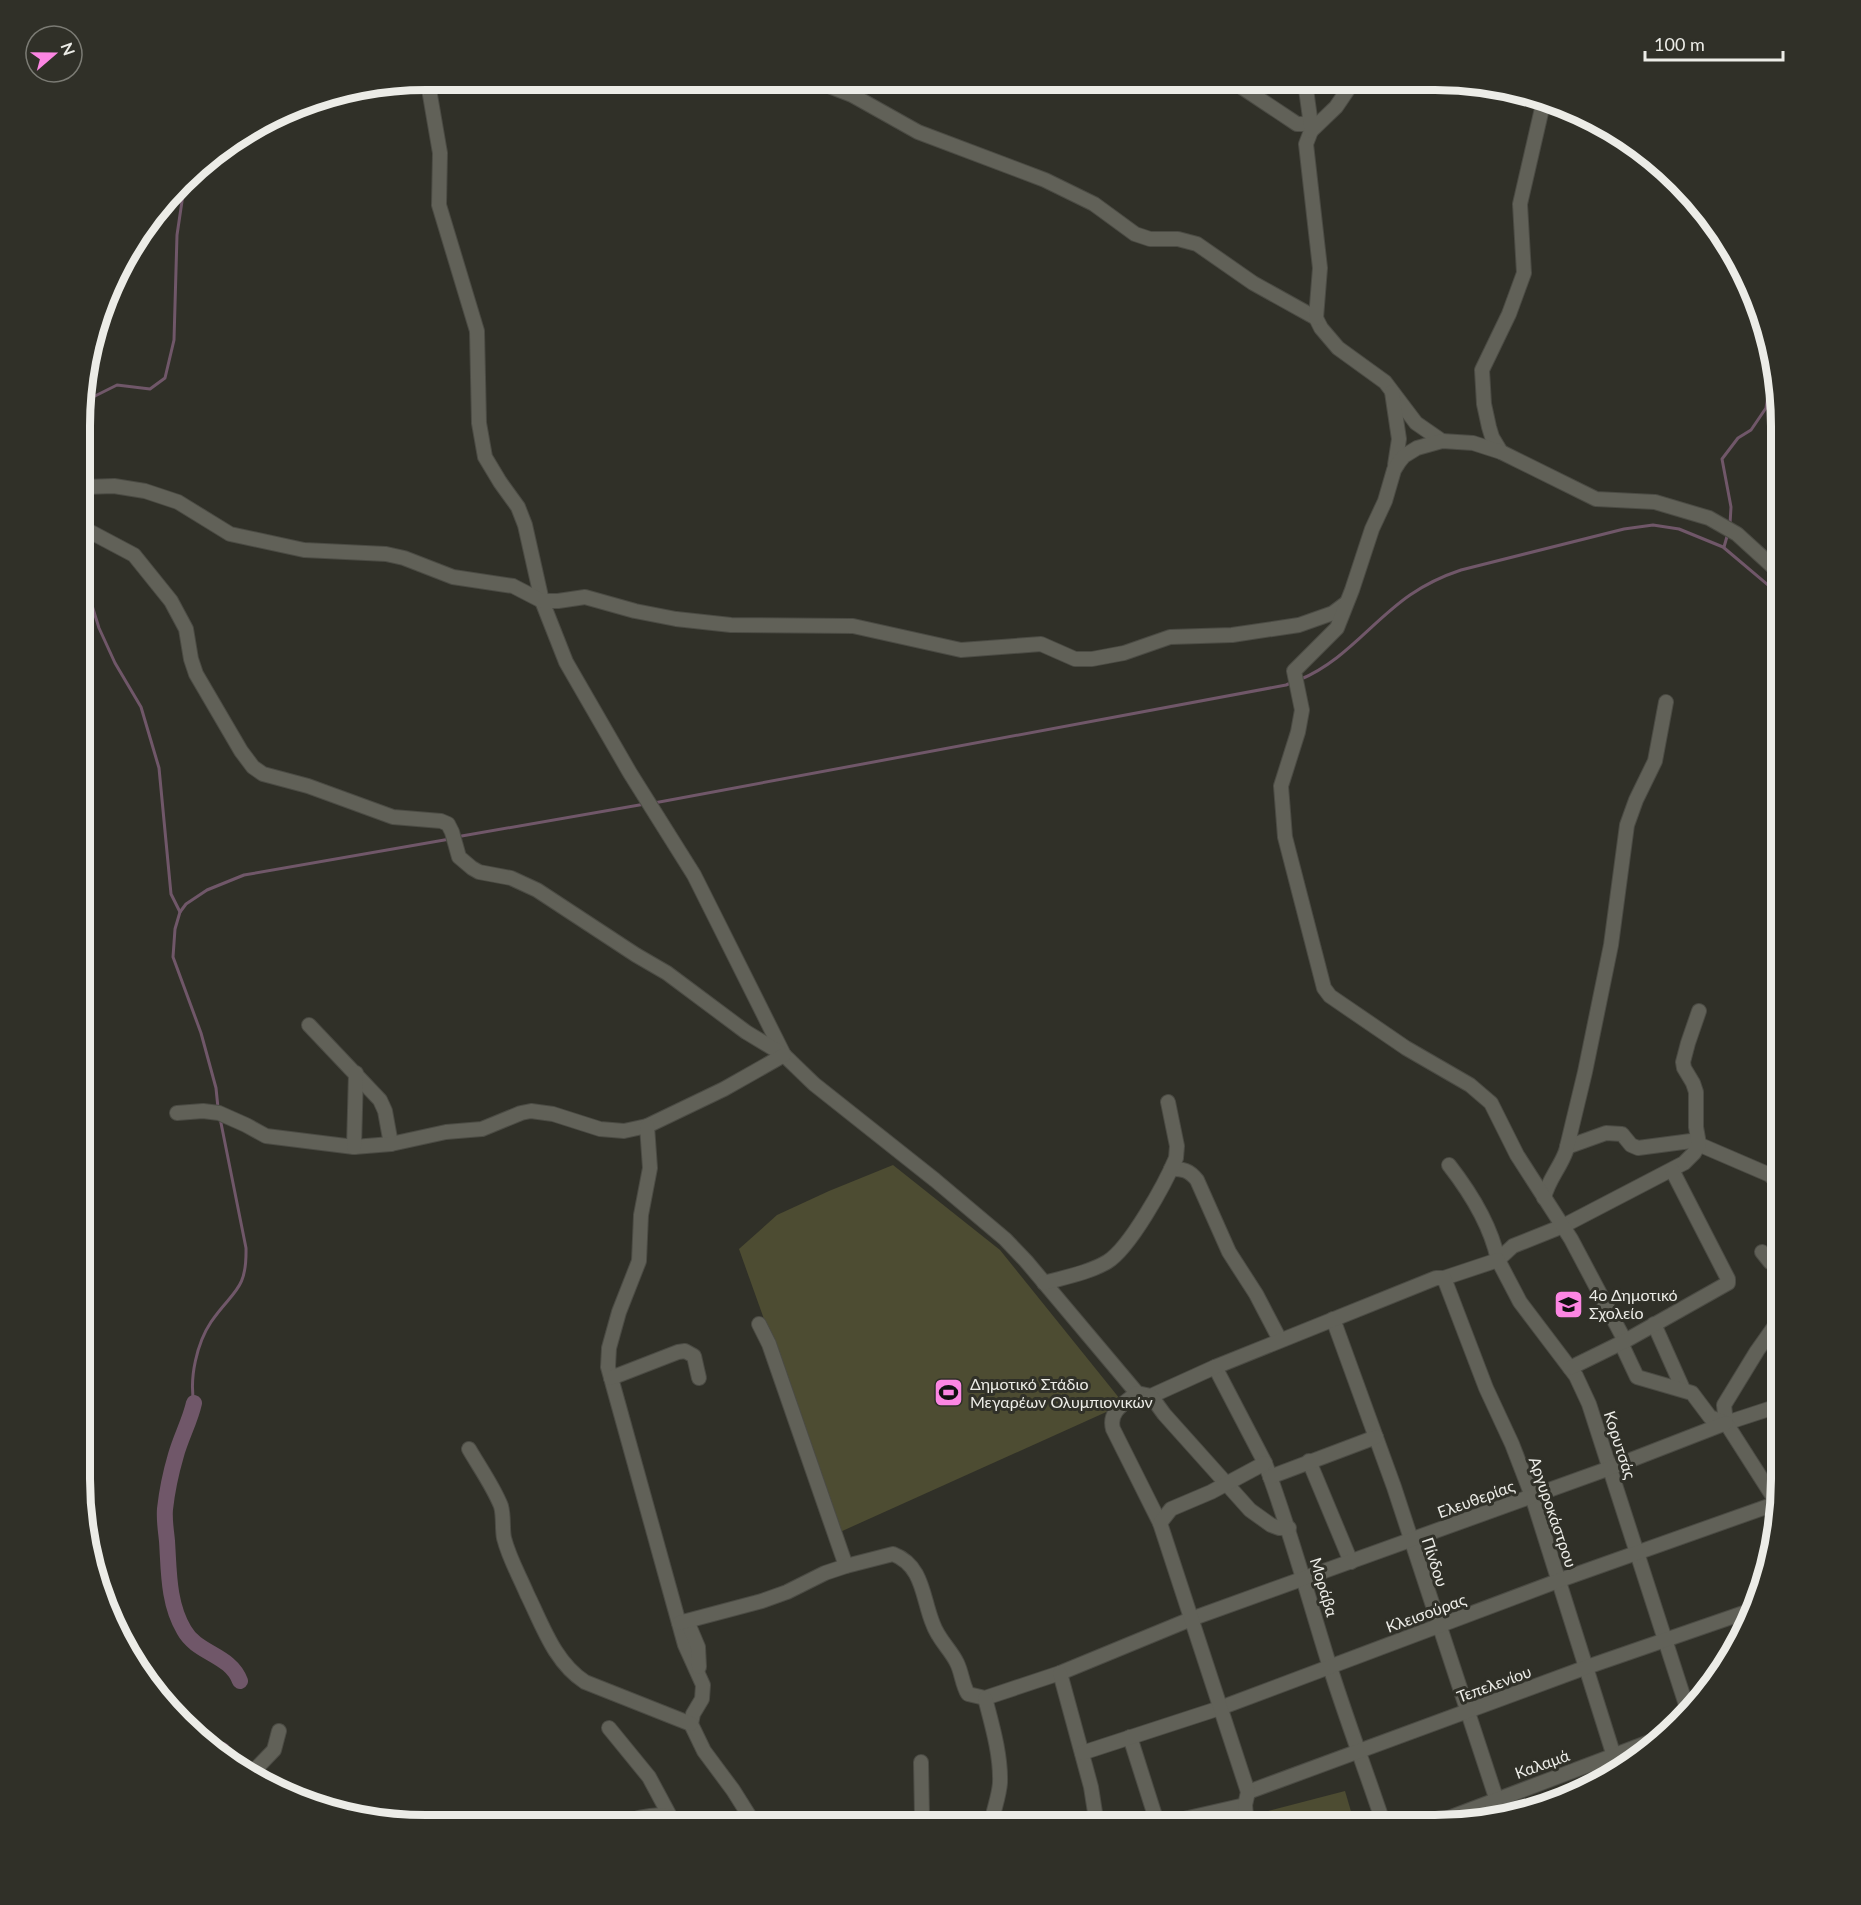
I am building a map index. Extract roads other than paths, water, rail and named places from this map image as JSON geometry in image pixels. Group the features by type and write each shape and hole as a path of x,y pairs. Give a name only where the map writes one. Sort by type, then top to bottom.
{"street":[{"path":"430,90 440,153 439,205 477,331 481,444 489,466 513,499 525,525 542,601 566,662 630,773 698,882 784,1055"},
{"path":"839,90 918,132 1045,180 1094,204 1135,234 1150,239 1178,239 1197,244 1253,283 1316,318"},
{"path":"1246,90 1297,124 1311,126"},
{"path":"1306,90 1311,126 1306,144 1320,268 1316,318 1321,328 1338,348 1379,377 1416,423 1442,441"},
{"path":"1311,126 1336,107 1348,90"},
{"path":"1501,452 1489,427 1484,404 1482,370 1506,321 1522,281 1524,265 1520,204 1542,108"},
{"path":"1391,390 1399,439 1394,470 1385,501 1372,529 1337,628 1294,671 1302,704 1298,732 1282,781 1282,814 1287,843 1324,988 1330,996 1367,1022 1478,1091 1496,1110 1517,1155 1563,1226 1624,1342 1637,1377 1683,1389 1696,1396 1710,1417 1726,1423"},
{"path":"1394,470 1410,451 1442,441 1473,443 1501,452 1596,499 1654,502 1709,518 1737,534 1771,565"},
{"path":"90,488 114,486 146,491 178,502 230,534 304,550 386,554 404,558 453,578 513,586 542,601 585,597 635,611 676,619 731,625 861,627 961,650 1041,644 1075,659 1083,660 1111,656 1170,637 1232,634 1299,625 1333,614 1345,604"},
{"path":"90,532 134,555 171,601 186,629 193,666 200,682 241,751 258,772 308,786 393,817 441,821 449,827 457,853 479,872 511,878 537,890 636,955 668,973 746,1032 784,1055 814,1084 993,1228 1015,1249 1250,1510 1264,1521 1279,1528 1289,1528"},
{"path":"1544,1198 1551,1178 1562,1163 1567,1147 1615,925 1622,856 1628,825 1636,800 1654,761 1666,702"},
{"path":"1247,1815 1246,1798 1220,1708 1160,1522 1113,1429 1111,1422 1113,1414 1144,1394 1440,1278 1498,1260 1513,1246 1563,1226 1689,1159 1699,1144 1696,1127 1696,1092 1683,1062 1699,1011"},
{"path":"309,1025 380,1100 386,1111 391,1144"},
{"path":"177,1113 203,1111 219,1113 266,1136 354,1147 391,1144 446,1131 482,1129 520,1113 531,1111 553,1114 608,1130 624,1131 647,1126 724,1089 784,1055"},
{"path":"354,1147 356,1073"},
{"path":"1044,1282 1094,1268 1108,1261 1132,1237 1176,1158 1177,1146 1168,1102"},
{"path":"647,1126 650,1168 641,1215 639,1261 636,1274 623,1299 607,1359 669,1582 683,1622 685,1645 703,1685 703,1692 691,1724"},
{"path":"1567,1147 1613,1132 1622,1134 1638,1148 1691,1141 1771,1176"},
{"name":"Κορυτσάς","path":"1449,1165 1461,1180 1490,1233 1498,1260 1520,1302 1576,1376 1585,1394 1685,1703"},
{"path":"1171,1169 1191,1172 1197,1180 1229,1252 1257,1294 1280,1340"},
{"path":"1570,1368 1624,1342 1728,1283 1672,1170"},
{"path":"1762,1252 1771,1262"},
{"name":"Αργυροκάστρου","path":"1440,1278 1486,1388 1512,1443 1532,1496 1616,1762"},
{"name":"Πίνδου","path":"1333,1319 1376,1437 1500,1809"},
{"path":"759,1324 769,1344 846,1566"},
{"path":"1654,1324 1683,1389"},
{"path":"1770,1491 1726,1423 1724,1405 1771,1331"},
{"path":"611,1378 685,1351 694,1356 699,1378"},
{"name":"Μοράβα","path":"1215,1366 1265,1463 1289,1528 1330,1666 1381,1815"},
{"name":"Ελευθερίας","path":"985,1698 1060,1673 1191,1619 1771,1408"},
{"path":"1270,1477 1376,1437"},
{"path":"469,1449 499,1502 503,1513 503,1536 513,1565 556,1651 585,1682 691,1724 704,1751 749,1815"},
{"path":"1309,1461 1351,1562"},
{"path":"1160,1522 1172,1509 1265,1463"},
{"name":"Κλεισούρας","path":"1082,1753 1220,1708 1638,1552 1769,1507"},
{"path":"683,1622 787,1592 825,1573 893,1554 910,1565 920,1579 933,1626 956,1660 965,1689 972,1696 985,1698 999,1768 1000,1784 993,1815"},
{"name":"Τεπελενίου","path":"1191,1815 1246,1798 1358,1750 1742,1613"},
{"path":"1060,1673 1082,1753 1095,1815"},
{"path":"609,1728 649,1777 671,1815"},
{"path":"256,1769 274,1750 279,1731"},
{"name":"Τεπελενίου","path":"1130,1737 1155,1815"},
{"path":"920,1815 921,1762"},
{"name":"Καλαμά","path":"1457,1814 1497,1798 1615,1762"}],"waterway":[{"path":"92,398 117,385 150,389 165,378 174,340 177,235 183,193"},
{"path":"1730,524 1731,507 1722,459 1738,438 1751,430 1766,408 1769,390"},
{"path":"1299,680 1344,652 1396,606 1416,591 1435,581 1461,570 1624,529 1653,525 1679,529 1723,547 1771,588"},
{"path":"1724,547 1728,533"},
{"path":"90,599 99,628 115,663 141,707 159,768 171,894 180,912"},
{"path":"654,803 1293,682"},
{"path":"456,837 645,804"},
{"path":"218,1108 216,1088 201,1033 173,957 175,929 180,912 186,904 207,890 244,875 450,839"},
{"path":"194,1403 193,1372 198,1350 211,1322 241,1282 246,1262 246,1248 220,1118"},
{"path":"194,1403 176,1455 166,1502 165,1521 170,1587 175,1609 184,1630 197,1644 229,1665 240,1681"}],"place":[{"name":"4ο Δημοτικό Σχολείο","path":"1568,1304"},
{"name":"Δημοτικό Στάδιο Μεγαρέων Ολυμπιονικών","path":"949,1393"}]}
